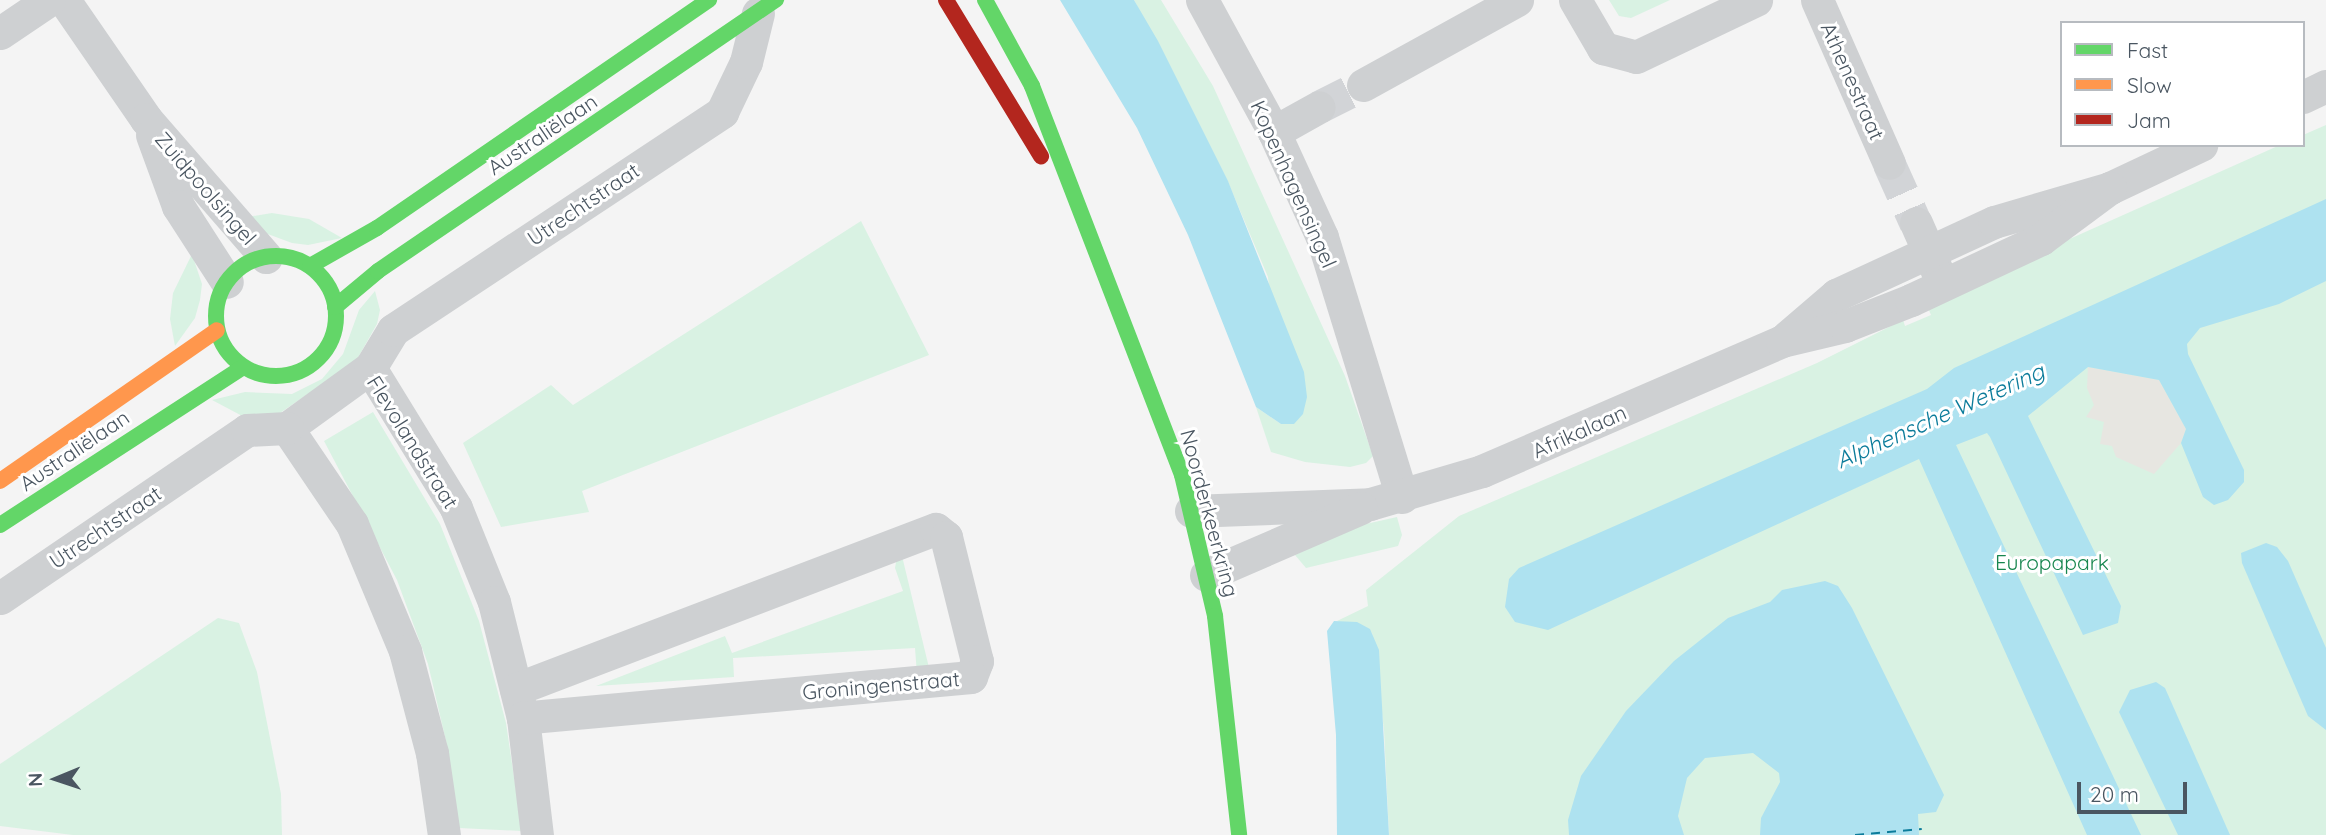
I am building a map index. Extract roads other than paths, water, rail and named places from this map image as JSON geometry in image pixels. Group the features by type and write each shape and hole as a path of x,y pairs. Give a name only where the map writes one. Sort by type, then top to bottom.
{"street":[{"path":"0,33 49,0"},
{"name":"Zuidpoolsingel","path":"64,0 146,119 266,257"},
{"name":"Australiëlaan","path":"310,266 377,228 709,0"},
{"name":"Noorderkeerkring","path":"946,0 1080,216"},
{"name":"Noorderkeerkring","path":"985,0 1032,86 1080,216 1134,341 1191,511 1206,575 1226,691 1239,835"},
{"name":"Kopenhagensingel","path":"1202,0 1274,132 1322,237 1402,497"},
{"path":"1363,85 1517,0"},
{"path":"1575,0 1603,48 1636,57 1756,0"},
{"name":"Athenestraat","path":"1817,0 1889,163"},
{"name":"Australiëlaan","path":"335,307 378,271 767,6"},
{"name":"Utrechtstraat","path":"370,368 393,330 722,112 746,62 767,6"},
{"path":"2305,96 2326,86"},
{"path":"1274,132 1319,107"},
{"name":"Zuidpoolsingel","path":"146,119 178,206 227,282"},
{"name":"Afrikalaan","path":"1782,341 1836,295 1922,238 1994,222 2110,188 2197,147"},
{"name":"Afrikalaan","path":"1191,511 1370,504 1402,497 1517,458 1782,341 1845,326 1943,285 2041,239 2110,188"},
{"path":"1922,238 1943,285"},
{"path":"266,257 289,257 310,266 327,284 335,307 331,341 309,367 276,377 243,367 227,351 217,330 217,305 227,282 244,265 266,257"},
{"name":"Australiëlaan","path":"0,481 217,330"},
{"name":"Australiëlaan","path":"0,525 243,367"},
{"name":"Flevolandstraat","path":"287,428 370,368 456,508 494,602 519,703 537,835"},
{"path":"287,428 352,524 405,652 432,753 444,835"},
{"name":"Utrechtstraat","path":"0,598 247,430 287,428"},
{"name":"Afrikalaan","path":"1206,575 1370,504"},
{"name":"Groningenstraat","path":"936,530 946,537 977,661 971,677 519,703 936,530"}],"water":[{"path":"1060,0 1134,0 1158,41 1228,181 1304,372 1307,397 1303,414 1294,424 1281,424 1256,407 1188,235 1137,128"},
{"name":"Alphensche Wetering","path":"2326,199 2326,281 2279,304 2200,328 2187,344 2188,354 2244,470 2244,482 2228,500 2214,505 2203,497 2181,443 2186,429 2159,380 2088,367 2028,416 2121,606 2118,623 2083,635 1990,437 1987,433 1956,445 2141,835 2087,835 1919,459 1548,630 1515,622 1505,607 1509,579 1519,568 1927,389 1954,368"},
{"path":"2266,543 2277,547 2288,561 2326,648 2326,730 2308,716 2242,563 2241,553"},
{"path":"1825,581 1838,586 1852,608 1944,795 1936,812 1918,814 1919,835 1760,835 1761,818 1780,782 1779,773 1753,753 1705,758 1687,778 1678,816 1684,835 1569,835 1568,820 1581,776 1626,711 1674,661 1728,618 1770,602 1782,590"},
{"path":"1334,621 1357,622 1370,629 1379,650 1389,835 1337,835 1336,735 1327,631"},
{"path":"2156,682 2165,688 2230,835 2178,835 2119,712 2130,690"}],"tunnel":[{"path":"1319,107 1363,85"},
{"path":"1889,163 1916,223"}],"park label":[{"name":"Europapark","path":"2052,562"}]}
